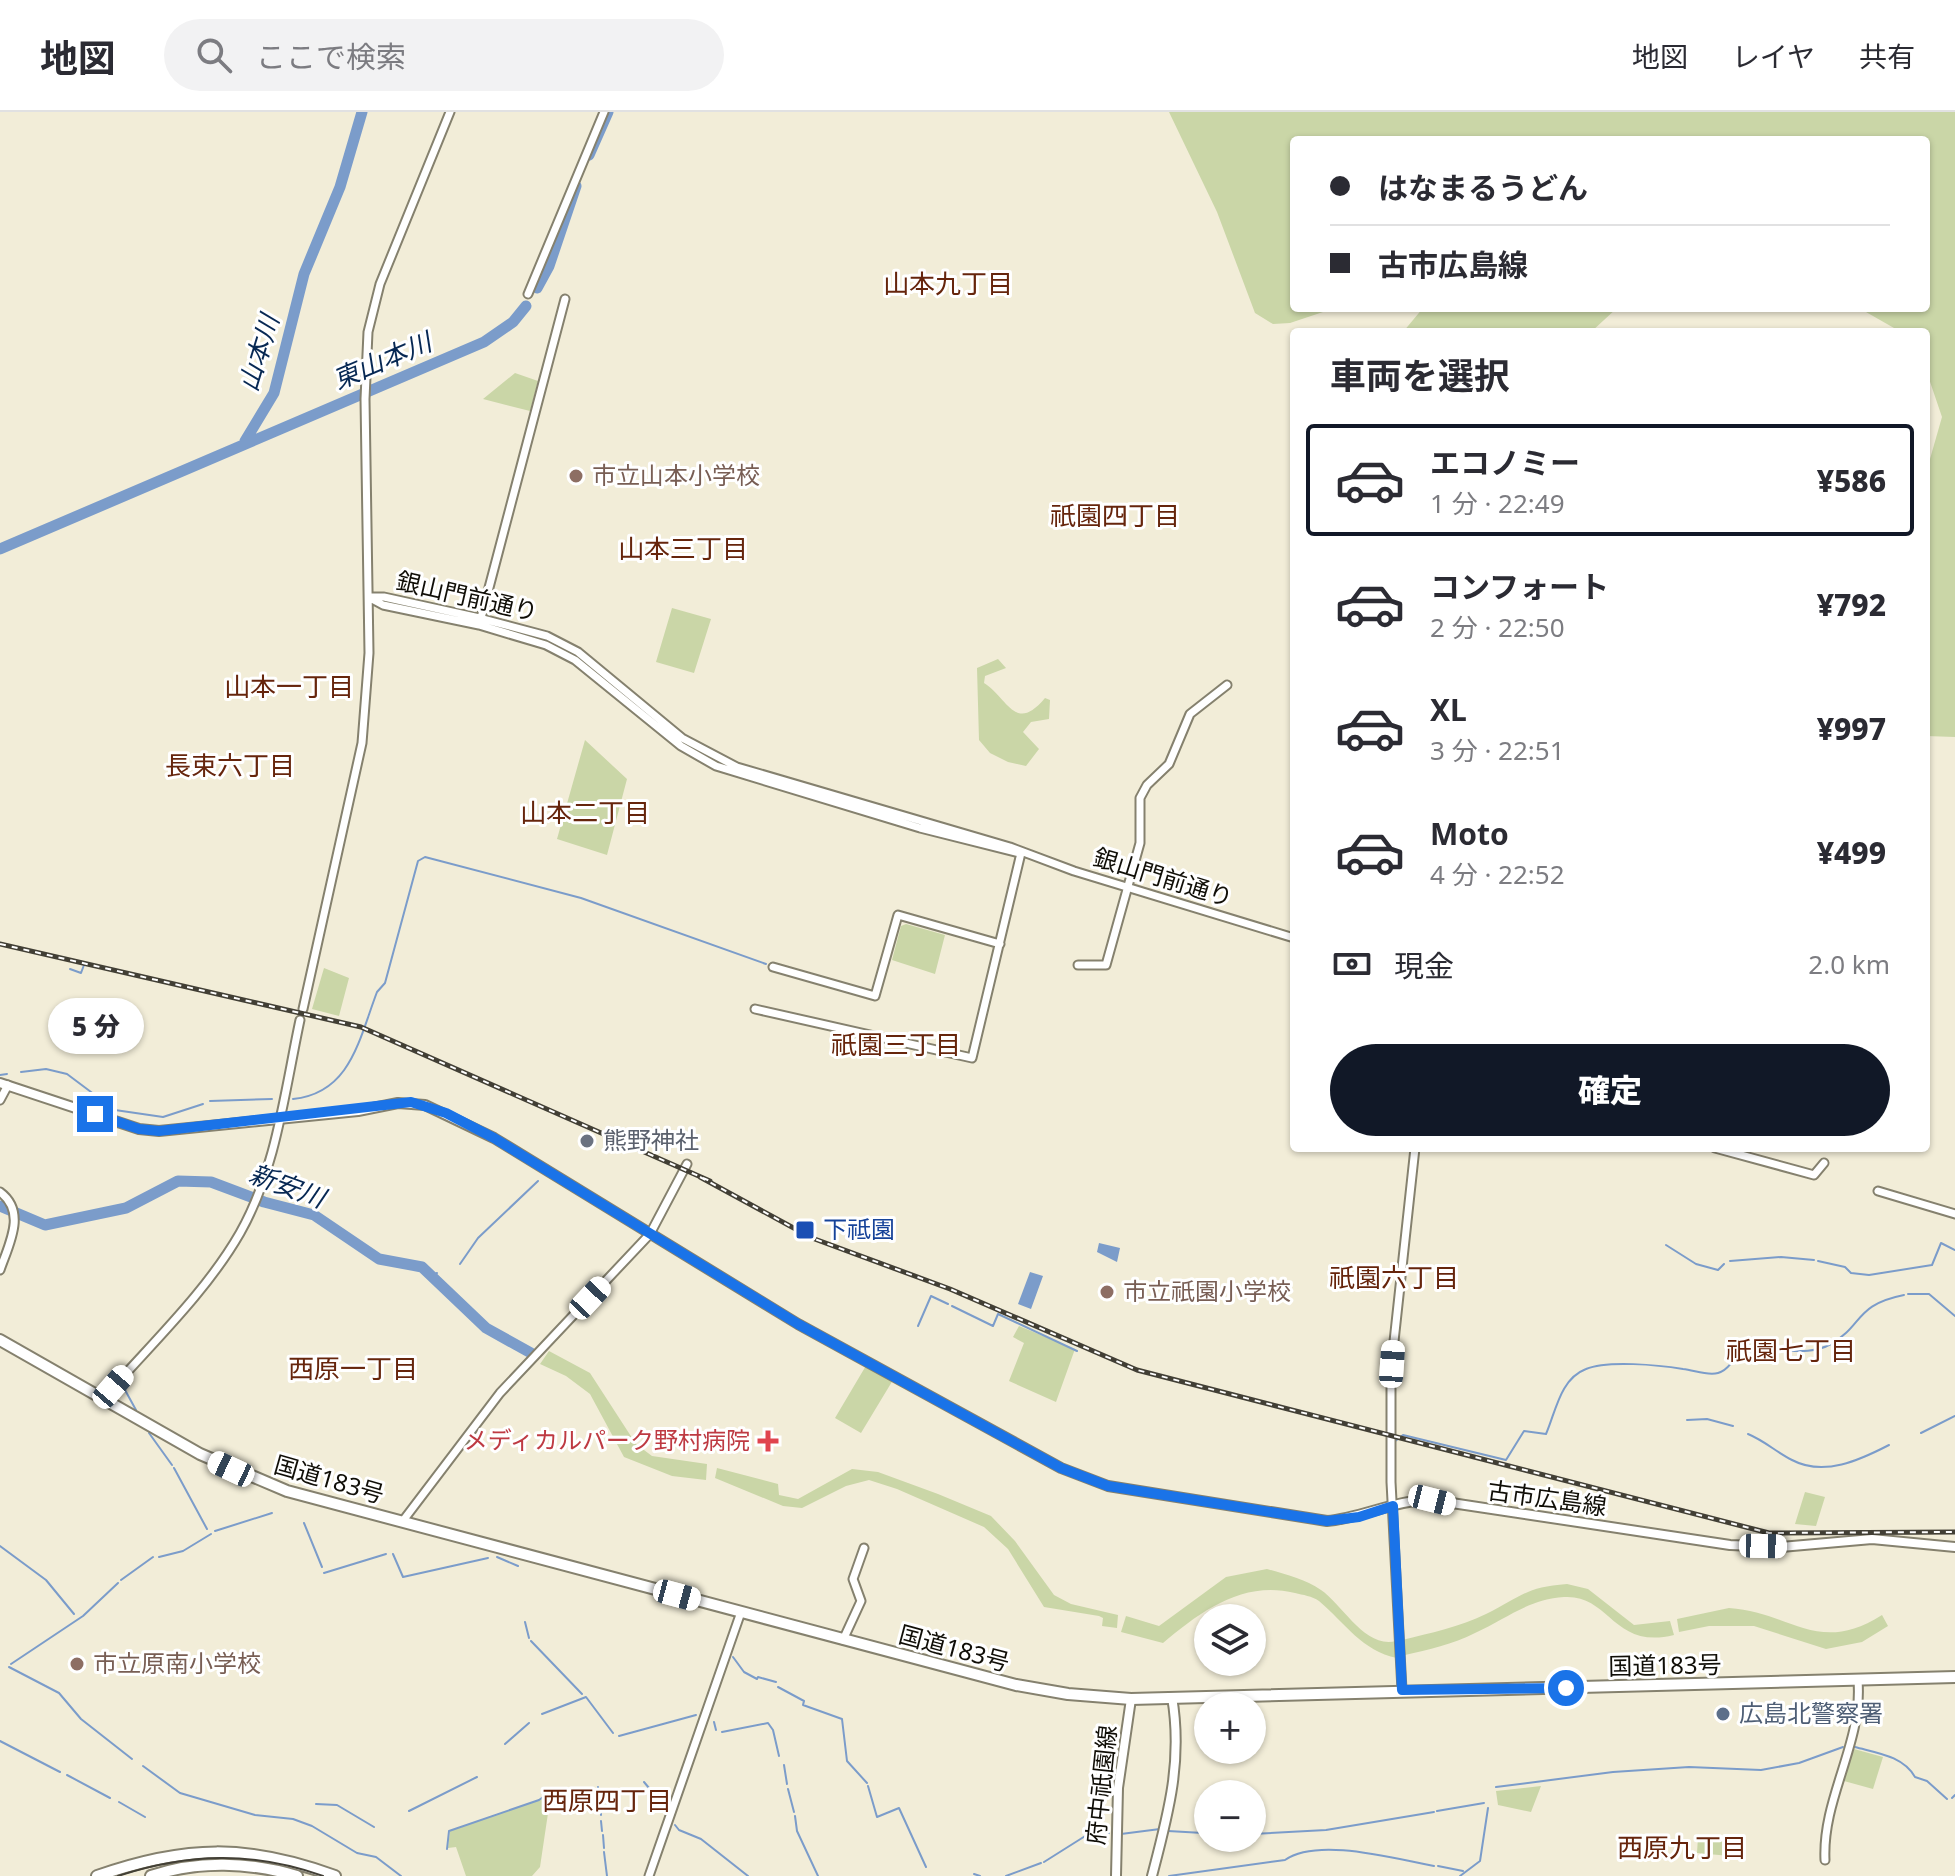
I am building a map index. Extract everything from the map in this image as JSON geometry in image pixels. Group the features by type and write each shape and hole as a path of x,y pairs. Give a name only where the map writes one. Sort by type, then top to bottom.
{"highway":[{"name":"国道183号","path":"0,1340 200,1454 247,1476 402,1522 843,1640 1016,1685 1068,1694 1131,1699 1955,1677"},
{"path":"97,1876 163,1856 205,1851 276,1856 335,1876"},
{"path":"151,1876 206,1866 246,1866 297,1876"}],"main road":[{"name":"古市広島線","path":"4,1084 139,1129 174,1130 419,1103 494,1138 798,1324 968,1419 1088,1479 1128,1490 1327,1521 1432,1500 1730,1545 1781,1547 1872,1539 1955,1547"},
{"path":"1152,1876 1176,1778 1177,1737 1172,1697"},
{"name":"府中祇園線","path":"1116,1876 1118,1788 1131,1699"}],"street":[{"path":"303,1009 362,743 368,690 365,396 368,332 380,284 450,112"},
{"path":"528,294 604,112"},
{"path":"481,618 565,299"},
{"name":"銀山門前通り","path":"369,597 384,597 519,626 578,652 682,738 717,759 1290,937"},
{"name":"銀山門前通り","path":"369,597 383,605 479,625 546,645 575,660 681,746 716,766 1008,853 1021,853"},
{"path":"1078,965 1106,965 1130,889 1140,843 1140,798 1147,785 1169,764 1190,714 1227,685"},
{"path":"755,1009 972,1058 1021,853"},
{"path":"773,967 875,996 898,915 1000,944"},
{"path":"103,1399 219,1265 252,1205 278,1120 300,1020"},
{"path":"0,1100 4,1084"},
{"path":"1402,1690 1390,1453 1392,1354 1415,1152"},
{"path":"1730,1152 1814,1175 1824,1163"},
{"path":"402,1522 500,1393 650,1234 687,1164"},
{"path":"1878,1191 1955,1214"},
{"path":"0,1192 13,1207 15,1220 0,1270"},
{"path":"843,1640 861,1601 853,1579 864,1548"},
{"path":"649,1876 741,1612"},
{"path":"1825,1860 1830,1811 1859,1713 1858,1681"}],"green space":[{"path":"1169,112 1955,112 1955,737 1930,736 1930,459 1942,417 1930,382 1930,328 1894,328 1866,312 1930,312 1930,136 1290,136 1290,312 1323,312 1290,323 1273,324 1255,313 1217,212"},
{"path":"1420,312 1613,312 1595,328 1406,328"},
{"path":"515,373 538,381 530,411 483,399"},
{"path":"672,608 711,619 694,673 656,662"},
{"path":"998,659 1006,668 985,676 984,683 1012,710 1026,713 1045,698 1050,700 1049,719 1031,722 1023,732 1039,749 1026,766 990,753 979,740 977,668"},
{"path":"585,740 627,779 607,855 557,839"},
{"path":"906,924 945,935 935,974 892,960 901,926"},
{"path":"324,968 349,978 339,1016 312,1009"},
{"path":"1019,1326 1075,1349 1056,1402 1009,1381 1024,1343 1013,1337"},
{"path":"549,1351 590,1373 636,1444 652,1456 707,1464 706,1480 672,1476 624,1457 590,1394 566,1376 540,1364"},
{"path":"867,1364 893,1380 861,1433 835,1418"},
{"path":"717,1468 778,1484 779,1495 798,1499 852,1469 878,1472 938,1494 991,1516 1015,1541 1054,1595 1071,1604 1118,1615 1117,1628 1102,1626 1103,1618 1099,1616 1044,1607 1008,1549 984,1527 897,1489 869,1480 846,1486 802,1508 783,1506 715,1478"},
{"path":"1805,1492 1825,1497 1816,1526 1795,1524"},
{"path":"1267,1569 1301,1580 1321,1590 1374,1639 1396,1641 1397,1658 1364,1643 1316,1599 1276,1590 1240,1595 1219,1604 1194,1604 1194,1619 1163,1643 1121,1632 1126,1616 1159,1626 1226,1577"},
{"path":"1567,1584 1588,1589 1634,1625 1670,1621 1674,1635 1654,1638 1638,1635 1592,1604 1579,1598 1564,1597 1529,1606 1458,1640 1405,1655 1402,1640 1466,1623 1532,1590"},
{"path":"1729,1608 1751,1611 1822,1632 1840,1632 1859,1627 1882,1615 1888,1626 1862,1642 1826,1649 1754,1626 1709,1626 1679,1632 1677,1619"},
{"path":"1854,1749 1883,1757 1873,1789 1844,1781"},
{"path":"1541,1786 1531,1812 1498,1805 1496,1791"},
{"path":"551,1793 540,1867 532,1876 466,1876 456,1847 448,1848 450,1831"},
{"path":"1698,1837 1732,1840 1730,1856 1697,1853"}],"water":[{"path":"1099,1243 1120,1248 1117,1262 1097,1252"},
{"path":"1030,1272 1043,1276 1031,1309 1018,1304"}],"waterway":[{"name":"山本川","path":"245,441 274,393 304,274 340,187 362,112"},
{"name":"東山本川","path":"589,155 608,112"},
{"name":"東山本川","path":"537,288 549,266 576,186"},
{"name":"東山本川","path":"0,549 484,342 513,322 526,306"},
{"path":"293,1099 313,1095 328,1086 350,1061 377,992 385,983 418,861 425,857 581,898 766,964"},
{"path":"70,969 81,973 84,965"},
{"path":"21,1072 46,1069 67,1074 115,1110 163,1117 203,1104"},
{"path":"0,1075 7,1074"},
{"path":"210,1101 272,1099"},
{"name":"新安川","path":"0,1206 45,1225 126,1208 178,1181 211,1182 264,1202 314,1215 379,1259 422,1267 486,1328 531,1353"},
{"path":"460,1264 478,1238 538,1181"},
{"path":"1818,1261 1845,1267 1851,1273 1869,1275 1932,1265 1941,1243 1955,1250"},
{"path":"1666,1245 1696,1264 1718,1270 1724,1264"},
{"path":"1730,1261 1781,1257 1814,1260"},
{"name":"新安川","path":"433,1275 437,1273"},
{"path":"1908,1294 1929,1294 1955,1316"},
{"path":"1394,1442 1403,1435 1506,1460 1524,1431 1546,1434 1565,1388 1570,1380 1586,1369 1633,1364 1714,1374 1752,1351 1820,1349 1842,1337 1876,1304 1904,1295"},
{"path":"918,1326 931,1296 948,1304"},
{"path":"952,1306 993,1326 998,1314 1077,1351"},
{"path":"125,1390 136,1410"},
{"path":"1921,1433 1955,1416"},
{"path":"1687,1420 1707,1419 1733,1426"},
{"path":"149,1433 172,1465"},
{"path":"1748,1434 1792,1460 1817,1467 1854,1461 1889,1445"},
{"path":"174,1468 207,1529"},
{"path":"215,1531 272,1513"},
{"path":"304,1523 322,1567"},
{"path":"159,1557 183,1551 211,1534"},
{"path":"0,1546 46,1580 74,1614"},
{"path":"324,1573 386,1554"},
{"path":"393,1554 403,1577 488,1558"},
{"path":"121,1580 153,1557"},
{"path":"497,1557 518,1566"},
{"path":"11,1664 83,1616 118,1583"},
{"path":"525,1622 529,1638"},
{"path":"531,1641 582,1694"},
{"path":"733,1657 744,1672 757,1679 776,1682"},
{"path":"9,1667 59,1693 81,1719 132,1759"},
{"path":"778,1687 804,1701 803,1705 842,1719 847,1761 867,1783"},
{"path":"542,1714 586,1697 613,1733"},
{"path":"619,1736 696,1715"},
{"path":"714,1722 716,1730"},
{"path":"505,1744 529,1723"},
{"path":"722,1732 768,1723 773,1730 779,1756"},
{"path":"0,1741 60,1772"},
{"path":"1496,1787 1613,1772 1689,1767 1761,1770 1799,1763 1843,1747"},
{"path":"1855,1747 1897,1760 1947,1799"},
{"path":"784,1765 787,1784"},
{"path":"143,1766 180,1793 255,1815 293,1819 312,1826 357,1853 376,1857 401,1876"},
{"path":"67,1775 110,1798"},
{"path":"409,1811 477,1777"},
{"path":"644,1782 659,1800"},
{"path":"868,1786 877,1817 899,1808 926,1867"},
{"path":"598,1787 599,1803"},
{"path":"788,1789 794,1812"},
{"path":"447,1849 449,1831 539,1800 550,1792"},
{"path":"1952,1798 1955,1795"},
{"path":"119,1802 145,1817"},
{"path":"1437,1811 1484,1803"},
{"path":"316,1804 337,1805 374,1827"},
{"path":"1460,1876 1480,1861 1488,1808"},
{"path":"1266,1833 1326,1830 1434,1812"},
{"path":"795,1816 797,1831 818,1876"},
{"path":"601,1821 602,1831"},
{"path":"675,1825 679,1830 701,1839 748,1876"},
{"path":"1121,1834 1160,1829"},
{"path":"1168,1831 1194,1832"},
{"path":"1044,1862 1090,1833 1109,1833"},
{"path":"603,1835 604,1848"},
{"path":"1169,1876 1285,1860 1299,1853 1317,1850 1357,1852 1434,1866"},
{"path":"604,1852 607,1876"},
{"path":"1006,1876 1041,1863"},
{"path":"1438,1866 1463,1871"},
{"path":"974,1874 980,1876"}],"tram line":[{"path":"118,1876 170,1863 220,1858 271,1862 323,1876"}],"railway":[{"path":"0,944 361,1027 710,1181"},
{"path":"700,1177 812,1238 950,1289 1137,1370 1769,1533 1955,1532"}],"place":[{"name":"市立山本小学校","path":"576,476"},
{"name":"熊野神社","path":"587,1141"},
{"name":"下祗園","path":"805,1230"},
{"name":"市立祇園小学校","path":"1107,1292"},
{"name":"メディカルパーク野村病院","path":"768,1441"},
{"name":"市立原南小学校","path":"77,1664"},
{"name":"広島北警察署","path":"1723,1714"}],"district":[{"name":"山本九丁目","path":"948,284"},
{"name":"祇園四丁目","path":"1115,516"},
{"name":"山本三丁目","path":"683,549"},
{"name":"山本一丁目","path":"289,687"},
{"name":"長束六丁目","path":"230,766"},
{"name":"山本二丁目","path":"585,813"},
{"name":"祇園三丁目","path":"896,1045"},
{"name":"祇園六丁目","path":"1394,1278"},
{"name":"祇園七丁目","path":"1791,1351"},
{"name":"西原一丁目","path":"353,1369"},
{"name":"西原四丁目","path":"607,1801"},
{"name":"西原九丁目","path":"1682,1848"}],"route":[{"path":"95,1114 139,1129 159,1131 358,1111 398,1103 419,1103 446,1113 494,1138 798,1324 1061,1468 1108,1486 1306,1519 1327,1521 1359,1517 1393,1506 1402,1690 1566,1688"}]}
